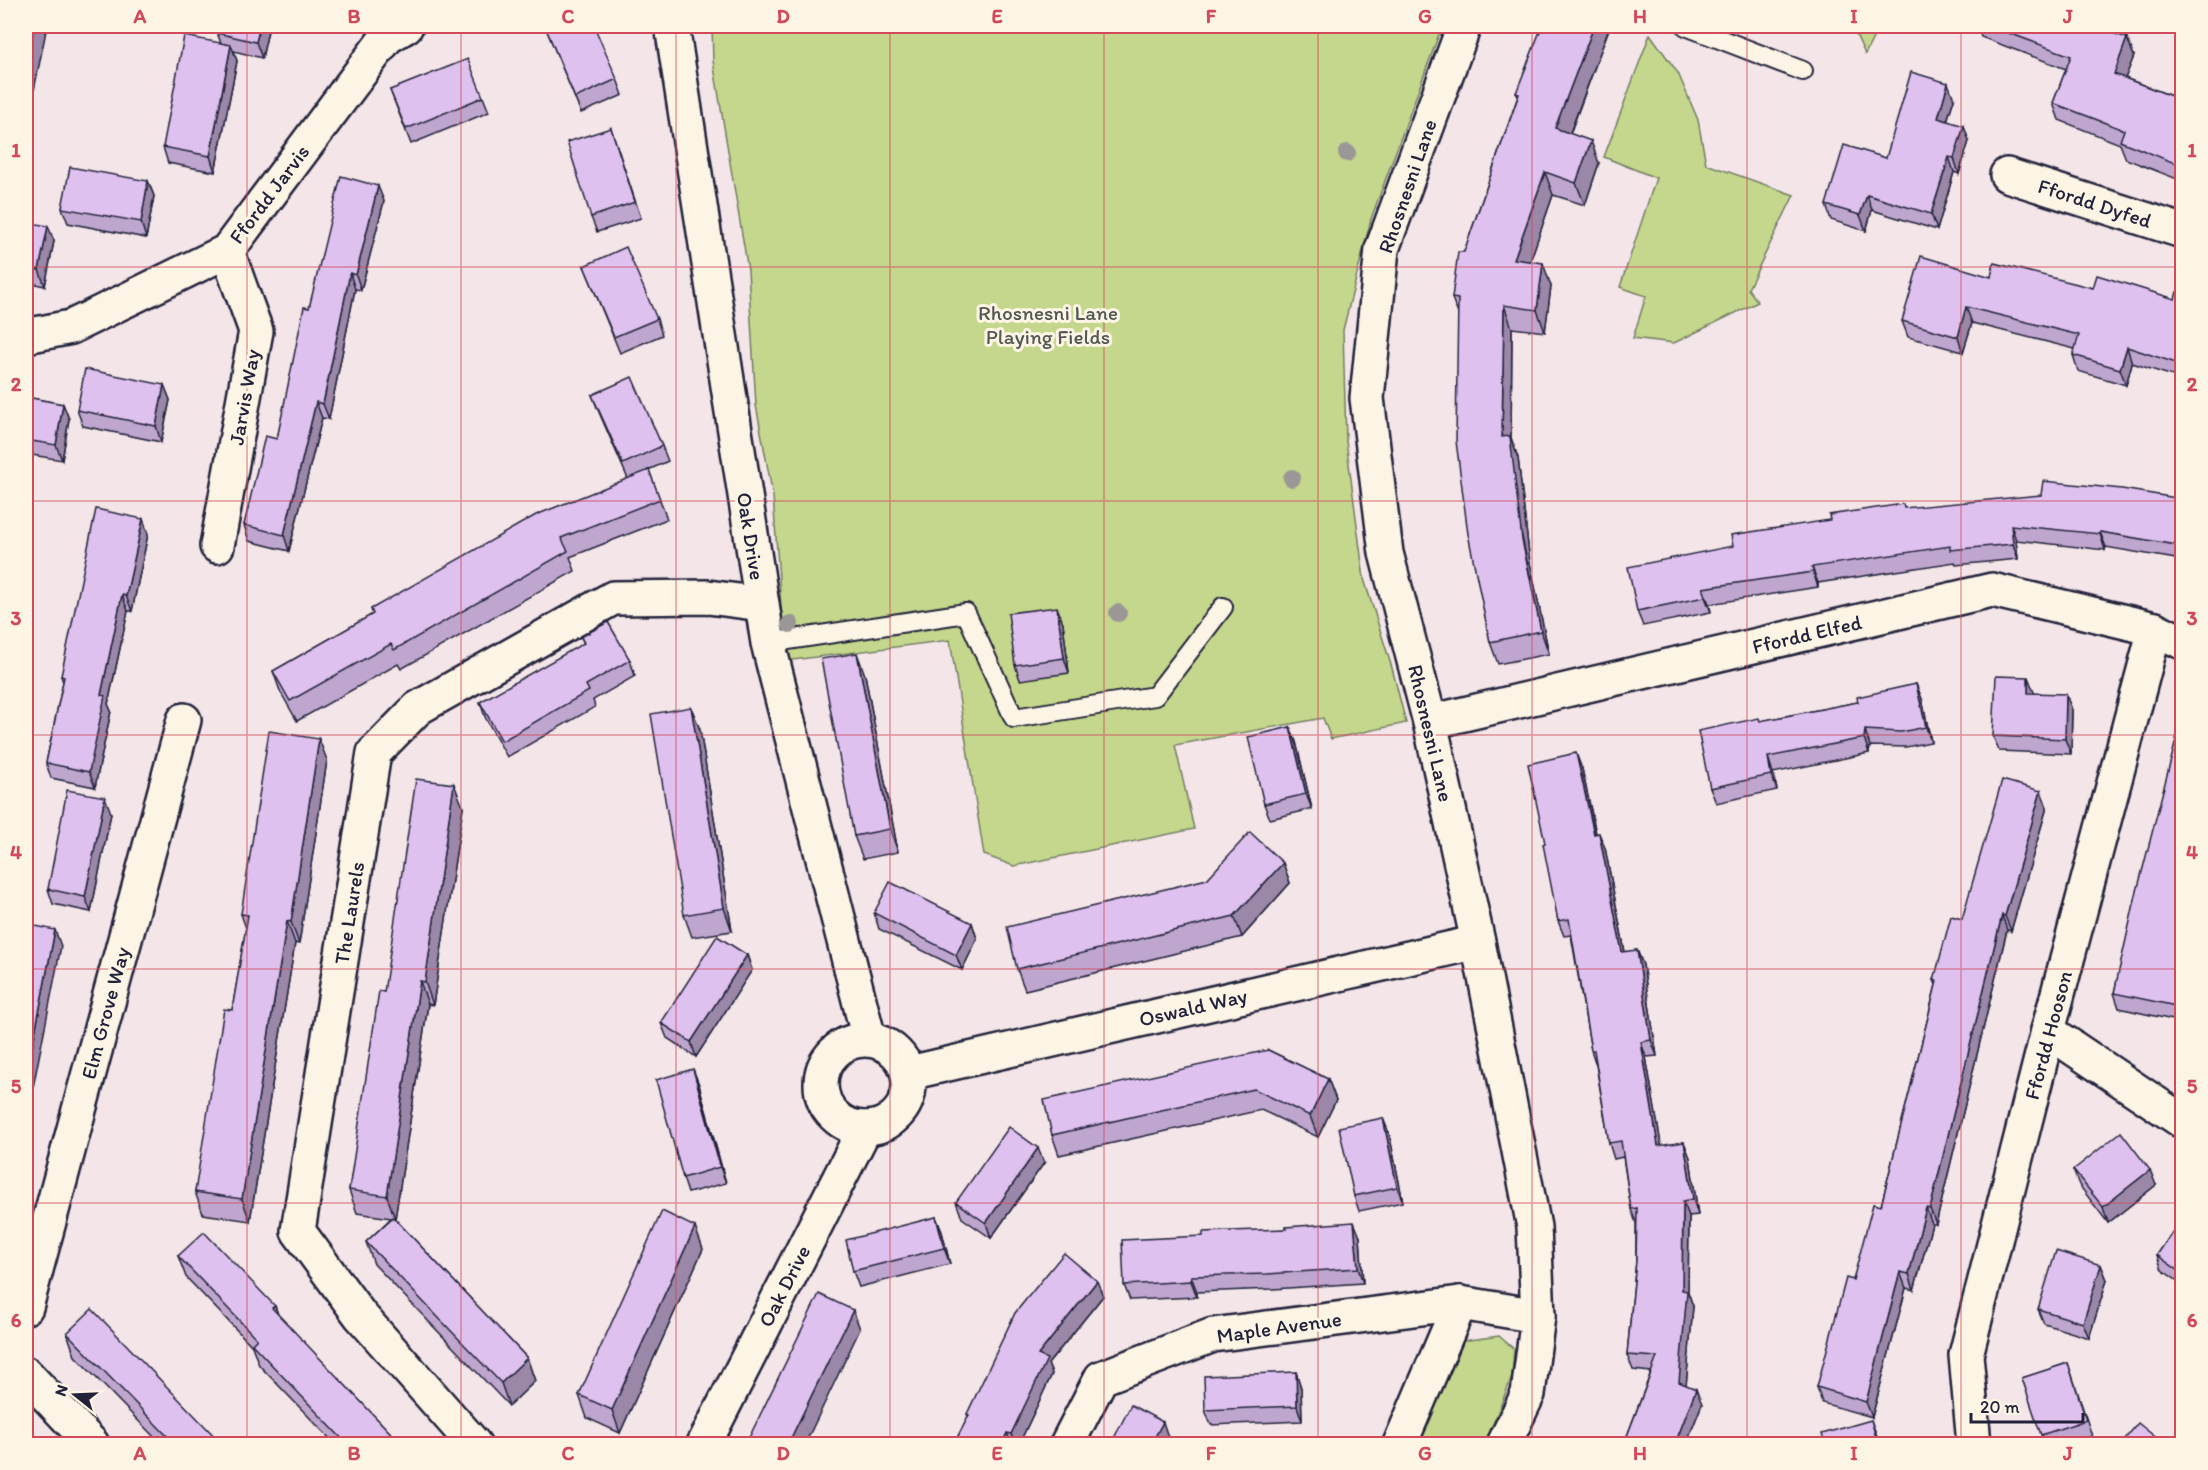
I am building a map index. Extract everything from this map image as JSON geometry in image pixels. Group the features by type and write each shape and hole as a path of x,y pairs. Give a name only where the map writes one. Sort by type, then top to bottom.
{"street":[{"name":"Oak Drive","path":"672,26 768,643 869,1039"},
{"name":"Rhosnesni Lane","path":"1464,26 1382,249 1367,398 1386,553 1430,722 1478,942 1534,1227 1538,1316 1528,1394 1504,1444"},
{"name":"Ffordd Jarvis","path":"26,336 71,327 226,251 390,30"},
{"name":"Ffordd Dyfed","path":"2007,175 2182,231"},
{"name":"Jarvis Way","path":"218,546 256,330 226,251"},
{"name":"Ffordd Elfed","path":"1430,722 1992,590 2169,636"},
{"name":"The Laurels","path":"474,1444 360,1315 298,1231 374,753 418,708 613,598 708,597 762,604"},
{"name":"Ffordd Hooson","path":"1974,1444 1966,1355 2048,1031 2169,636"},
{"name":"Elm Grove Way","path":"26,1307 184,720"},
{"name":"Oswald Way","path":"909,1072 1478,942"},
{"path":"2048,1031 2182,1121"},
{"path":"869,1039 882,1042 894,1049 909,1072 910,1086 907,1100 900,1111 879,1126 865,1128 851,1126 838,1120 828,1109 822,1096 820,1082 823,1068 830,1056 841,1046 854,1040 869,1039"},
{"name":"Oak Drive","path":"704,1444 865,1128"},
{"path":"1400,1444 1460,1303"},
{"name":"Maple Avenue","path":"1067,1444 1101,1378 1213,1335 1460,1303 1538,1316"},
{"path":"26,1374 92,1444"}],"lane":[{"path":"1686,26 1803,71"},
{"path":"768,643 966,613 1014,718 1155,696 1223,607"}],"green space":[{"name":"Rhosnesni Lane Playing Fields","path":"712,26 1442,26 1371,219 1343,330 1346,441 1364,579 1392,668 1406,723 1331,739 1323,718 1175,745 1194,829 1014,866 984,855 950,640 785,661 773,496 756,405 748,270 713,61"},
{"path":"1852,26 1879,26 1865,54"},
{"path":"1650,34 1678,73 1698,120 1706,164 1794,195 1748,289 1758,302 1674,343 1633,338 1646,296 1620,287 1656,178 1604,157"},
{"path":"1499,1336 1514,1349 1512,1377 1485,1444 1410,1444 1451,1348 1462,1341"}],"building":[{"path":"26,26 34,26 26,67"},
{"path":"219,26 260,26 256,42 217,33"},
{"path":"545,26 594,26 617,79 575,98"},
{"path":"1542,26 1594,26 1555,128 1591,141 1576,183 1545,172 1514,259 1543,263 1537,310 1504,305 1502,437 1510,436 1522,540 1541,631 1490,642 1468,534 1456,441 1458,299 1452,298 1458,252 1464,252 1519,94 1516,93"},
{"path":"1990,26 2093,26 2127,38 2114,74 2182,100 2182,166 2120,141 2124,130 2053,103 2071,56"},
{"path":"184,36 231,45 210,156 163,147"},
{"path":"468,59 483,97 406,129 390,90"},
{"path":"1911,72 1948,83 1938,118 1964,126 1954,158 1949,157 1931,214 1867,195 1860,215 1826,205 1844,145 1886,158"},
{"path":"611,128 635,202 591,217 567,142"},
{"path":"70,167 148,181 141,222 62,208"},
{"path":"341,176 378,186 356,275 350,273 323,404 316,402 284,535 244,525 265,436 277,439 304,307 309,308"},
{"path":"26,222 48,226 39,270 26,268"},
{"path":"626,247 657,319 614,337 584,266"},
{"path":"1921,256 1991,277 1994,263 2093,288 2097,275 2175,299 2177,292 2182,294 2182,365 2127,347 2120,369 2073,355 2079,335 1966,307 1958,337 1902,321"},
{"path":"85,369 164,385 156,426 77,410"},
{"path":"632,377 662,446 623,464 592,395"},
{"path":"26,397 63,404 56,445 26,440"},
{"path":"649,470 660,499 561,538 568,551 394,650 391,644 290,701 273,671 373,614 371,609 536,515"},
{"path":"2043,481 2122,489 2182,499 2182,546 2100,532 2100,534 2011,525 2013,544 1950,550 1950,546 1812,567 1813,572 1703,588 1705,597 1637,611 1628,567 1733,546 1731,535 1830,520 1829,515 1903,504 1904,508 2041,495"},
{"path":"96,509 143,519 126,596 122,595 101,695 105,696 89,772 46,763 64,677 61,676"},
{"path":"1057,607 1064,658 1015,665 1008,613"},
{"path":"608,622 630,660 586,685 589,691 502,741 480,702 584,643 581,637"},
{"path":"857,653 890,829 854,836 821,659"},
{"path":"1996,676 2028,677 2028,693 2066,694 2065,739 1993,736"},
{"path":"1916,684 1926,727 1901,732 1865,730 1864,738 1768,757 1771,775 1710,788 1698,731 1759,718 1760,721 1858,702 1857,697"},
{"path":"691,707 724,908 684,915 651,714"},
{"path":"2182,717 2182,915 2176,939 2182,941 2182,1011 2176,1006 2114,993 2135,899"},
{"path":"1290,727 1306,794 1264,804 1248,737"},
{"path":"269,731 319,739 291,922 287,921 242,1199 195,1192 224,1009 232,1010 248,915 241,914"},
{"path":"1576,753 1594,834 1599,833 1622,952 1637,950 1651,1040 1641,1042 1658,1146 1684,1142 1693,1199 1683,1201 1682,1290 1687,1291 1679,1382 1696,1389 1675,1444 1624,1444 1657,1357 1627,1355 1636,1261 1637,1208 1631,1209 1621,1141 1609,1143 1569,919 1558,921 1543,844 1545,843 1528,764"},
{"path":"416,779 454,784 425,982 420,981 387,1196 349,1190 379,991 384,992"},
{"path":"2002,780 2041,791 2005,916 2002,915 1930,1209 1926,1208 1909,1274 1900,1272 1866,1402 1817,1387 1846,1278 1853,1280 1873,1204 1881,1206 1951,916 1962,919"},
{"path":"67,790 105,797 85,897 48,889"},
{"path":"1250,832 1283,863 1234,916 1017,969 1007,927 1207,879"},
{"path":"890,882 972,923 956,955 874,913"},
{"path":"26,924 55,930 26,1079"},
{"path":"717,936 747,955 691,1042 661,1023"},
{"path":"1268,1050 1328,1079 1310,1116 1254,1089 1052,1135 1044,1100"},
{"path":"693,1069 720,1167 683,1178 656,1080"},
{"path":"1383,1118 1397,1187 1354,1196 1339,1127"},
{"path":"1009,1127 1038,1148 986,1223 956,1202"},
{"path":"2121,1132 2150,1170 2103,1207 2073,1170"},
{"path":"662,1211 695,1227 612,1410 579,1395"},
{"path":"393,1217 527,1358 501,1383 366,1242"},
{"path":"936,1217 944,1248 853,1271 846,1240"},
{"path":"2182,1218 2182,1273 2157,1255"},
{"path":"1354,1222 1358,1268 1191,1276 1191,1281 1124,1285 1122,1240 1203,1236 1203,1232 1287,1229 1286,1227"},
{"path":"204,1232 275,1306 272,1308 401,1444 347,1444 252,1344 257,1339 178,1256"},
{"path":"2056,1251 2101,1265 2083,1323 2038,1309"},
{"path":"1064,1253 1097,1281 1038,1355 1047,1359 1011,1434 1007,1433 1002,1444 954,1444 1015,1313"},
{"path":"819,1294 853,1310 788,1444 746,1444"},
{"path":"92,1309 222,1444 175,1444 67,1333"},
{"path":"2068,1363 2086,1420 2041,1435 2022,1378"},
{"path":"1296,1372 1297,1406 1205,1410 1204,1376"},
{"path":"1131,1405 1163,1422 1151,1444 1111,1444"},
{"path":"1871,1420 1878,1444 1825,1444 1822,1434"},
{"path":"2138,1423 2164,1444 2121,1444"}]}
